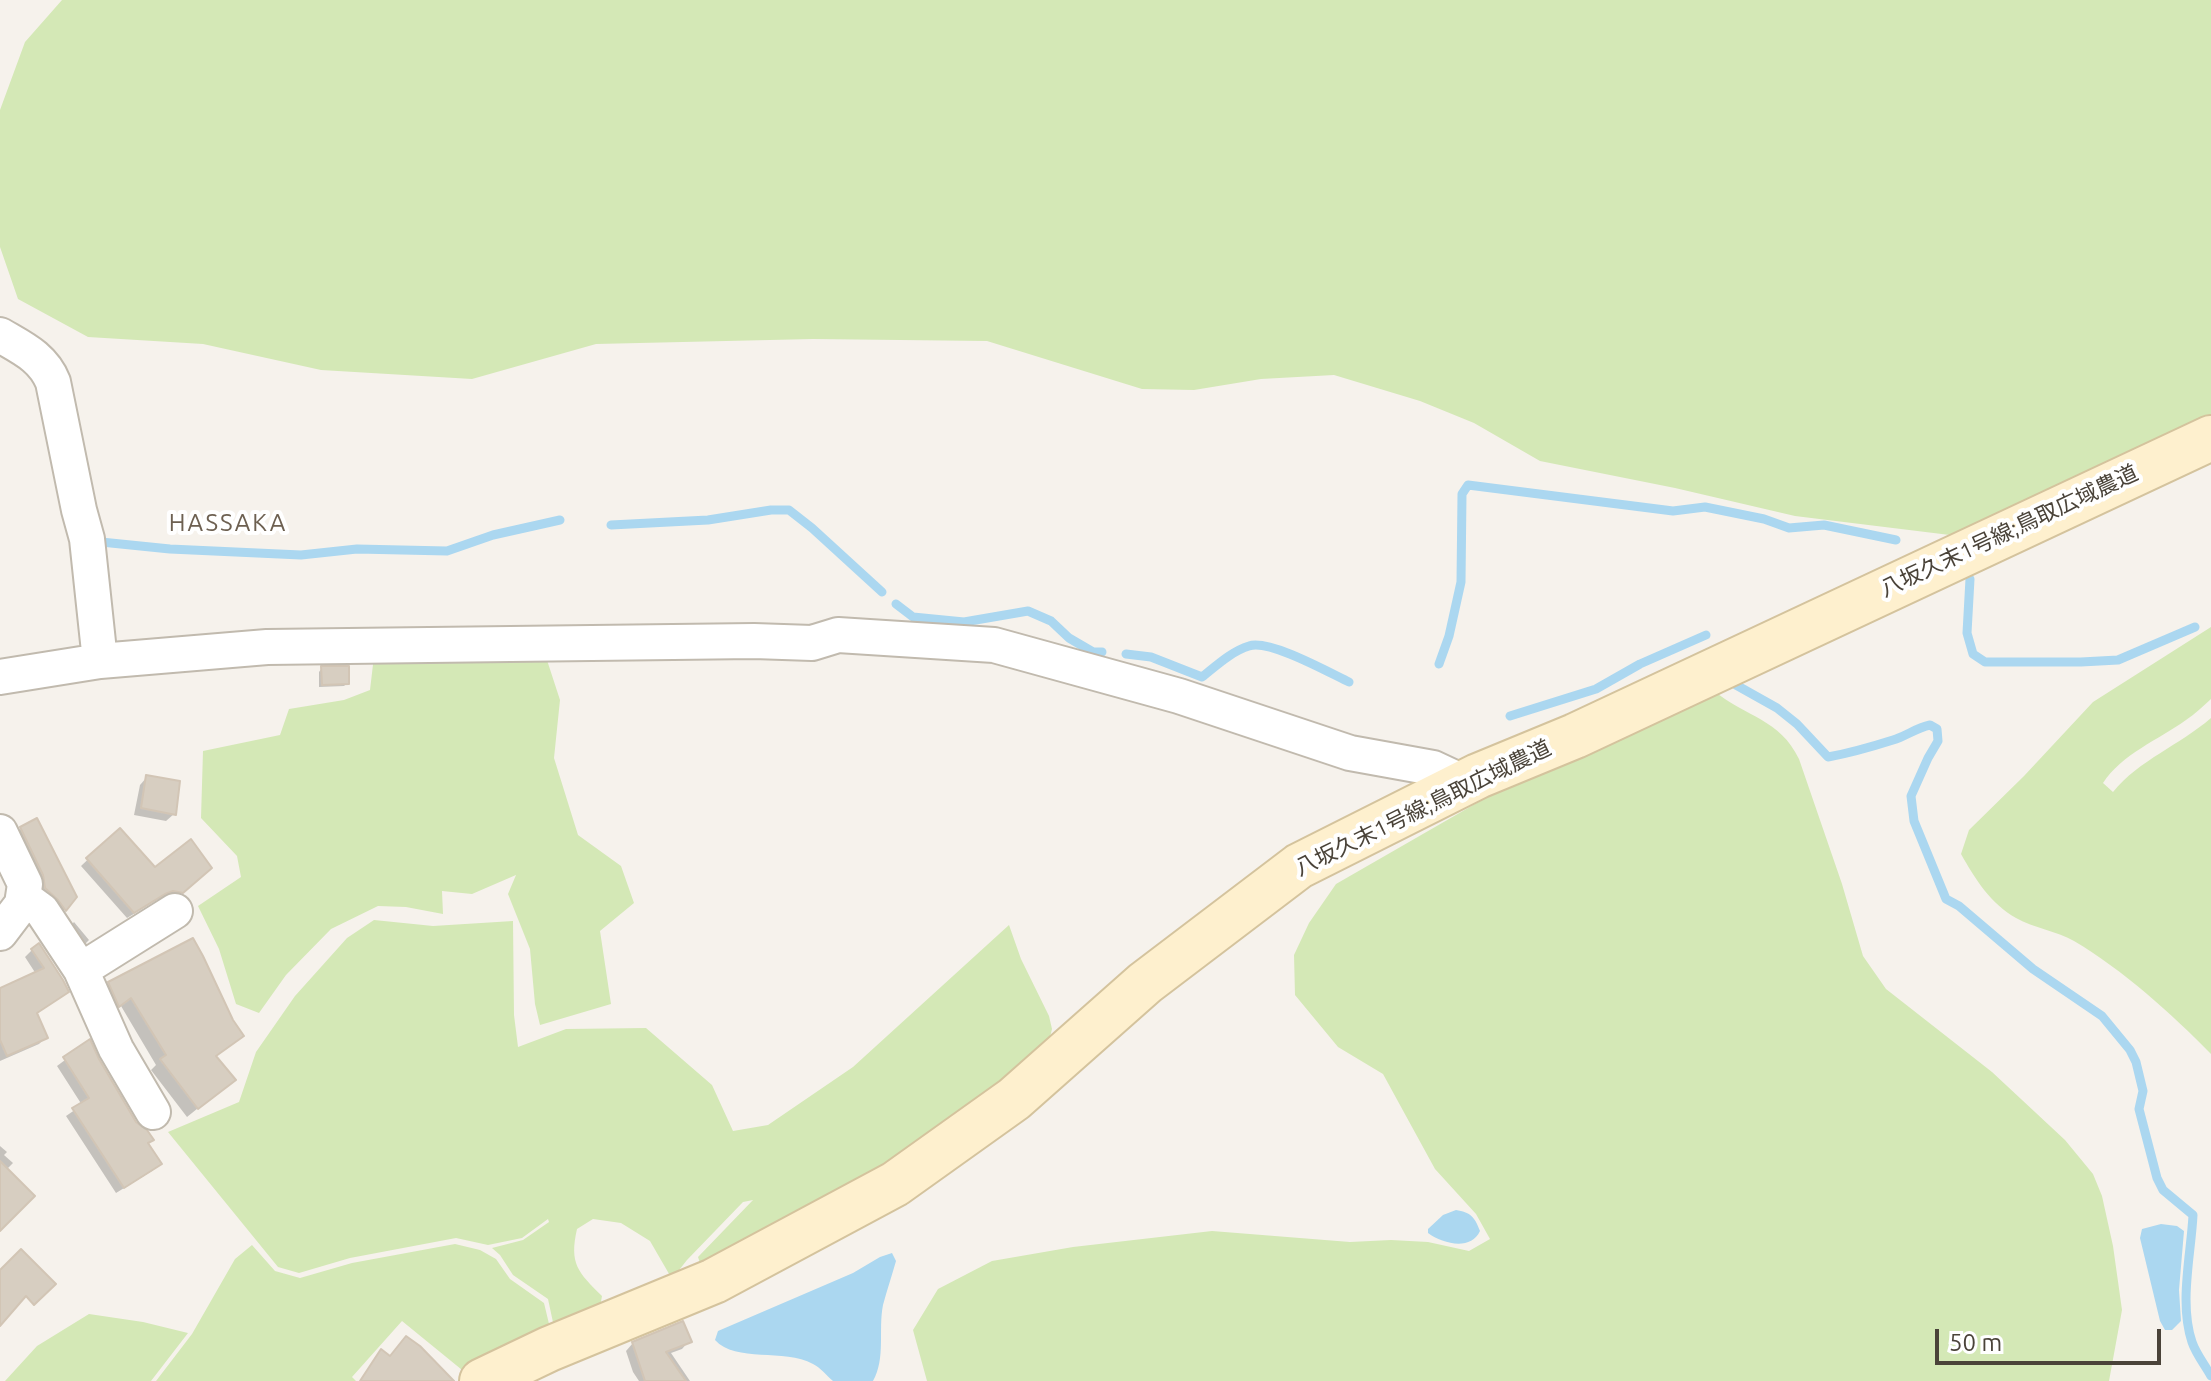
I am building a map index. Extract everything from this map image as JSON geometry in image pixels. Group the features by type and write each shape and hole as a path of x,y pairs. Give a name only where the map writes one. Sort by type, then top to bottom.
{"street":[{"path":"0,335 34,354 48,368 53,382 87,539 100,661"},
{"name":"八坂久末1号線;鳥取広域農道","path":"482,1381 549,1349 714,1281 895,1184 1014,1099 1145,983 1299,866 1465,783 1575,736 2211,438"},
{"path":"0,677 100,661 267,647 754,641 812,643 838,635 994,645 1179,696 1350,753 1433,768 1465,783"},
{"path":"0,832 25,884 22,904 0,933"},
{"path":"23,897 42,911 81,970 116,1049 153,1112"},
{"path":"81,970 175,911"}],"green space":[{"path":"62,0 2211,0 2211,422 1958,536 1795,516 1540,461 1474,423 1420,401 1334,375 1261,379 1194,390 1142,389 987,341 813,339 596,344 472,379 321,370 203,344 88,337 18,299 0,247 0,110 25,42"},
{"path":"2211,627 2211,699 2186,720 2130,756 2103,783 2113,792 2135,771 2211,718 2211,1054 2146,993 2092,952 2067,938 2023,921 1999,906 1984,890 1961,854 1969,830 2093,702"},
{"path":"545,654 560,700 554,758 578,835 621,866 634,903 600,931 611,1004 540,1025 530,949 508,894 516,875 472,894 442,891 443,914 406,907 378,906 331,929 286,975 259,1013 236,1004 219,949 198,906 241,877 237,856 201,818 203,751 280,735 289,709 344,700 370,690 374,656"},
{"path":"1714,691 1782,735 1799,759 1863,956 1886,989 1992,1072 2065,1140 2093,1174 2102,1196 2113,1246 2122,1310 2109,1381 927,1381 913,1330 938,1289 992,1261 1073,1247 1212,1231 1350,1242 1428,1242 1469,1251 1490,1239 1476,1214 1435,1169 1383,1074 1338,1047 1295,995 1294,955 1309,923 1336,884 1555,758"},
{"path":"374,920 433,926 513,921 514,1015 518,1047 566,1029 646,1028 712,1085 733,1131 768,1125 853,1067 1009,925 1052,1029 1048,1045 871,1184 701,1266 698,1257 753,1200 743,1202 672,1279 650,1241 621,1223 593,1219 577,1229 574,1251 581,1273 602,1296 600,1307 554,1327 548,1299 513,1275 492,1248 523,1240 549,1222 548,1219 522,1238 488,1245 456,1238 350,1258 299,1273 278,1267 168,1132 239,1102 256,1052 295,996 347,938"},
{"path":"455,1244 480,1250 496,1259 510,1279 544,1303 550,1328 467,1374 402,1321 352,1377 356,1381 156,1381 192,1334 235,1259 252,1245 275,1271 300,1278 352,1263"},
{"path":"89,1314 188,1333 151,1381 5,1381 37,1346"}],"water":[{"path":"1456,1210 1474,1219 1480,1231 1476,1237 1456,1244 1428,1233 1428,1229 1443,1215"},
{"path":"2161,1224 2177,1226 2184,1231 2179,1290 2181,1321 2172,1330 2165,1330 2160,1321 2140,1238 2142,1229"},
{"path":"892,1253 896,1261 883,1305 881,1353 873,1381 833,1381 816,1365 801,1359 735,1351 715,1340 718,1331"}],"building":[{"path":"321,666 349,666 349,684 322,685"},
{"path":"146,775 180,781 176,815 141,808"},
{"path":"37,818 77,897 66,911 45,888 43,875 20,827"},
{"path":"120,828 155,867 191,839 212,868 183,893 173,891 165,894 134,913 86,858"},
{"path":"193,938 244,1036 216,1056 236,1080 198,1109 160,1059 166,1055 131,998 119,1007 108,982"},
{"path":"39,943 69,992 37,1013 48,1038 7,1056 0,1040 0,988 44,968 31,949"},
{"path":"90,1039 136,1122 154,1140 148,1143 162,1164 124,1188 72,1108 89,1098 63,1057"},
{"path":"0,1161 35,1196 0,1231"},
{"path":"21,1249 56,1284 34,1305 26,1296 0,1326 0,1270"},
{"path":"683,1321 692,1342 666,1352 686,1381 645,1381 632,1342"},
{"path":"406,1336 454,1381 360,1381 381,1349 390,1356"}],"waterway":[{"path":"1439,664 1449,636 1461,582 1462,494 1468,485 1673,511 1705,507 1764,519 1789,528 1824,525 1896,540"},
{"path":"611,525 708,520 789,510 882,592"},
{"path":"101,542 170,549 301,555 357,549 447,551 493,535 560,520"},
{"path":"1970,579 1967,633 1973,654 1985,662 2118,660 2195,627"},
{"path":"896,604 913,617 964,622 1028,611 1051,621 1069,638 1093,652 1102,652"},
{"path":"1510,716 1596,689 1640,664 1706,635"},
{"path":"1126,654 1151,657 1202,677 1236,651 1258,645 1299,658 1349,682"},
{"path":"1736,685 1777,708 1828,757 1885,743 1930,725 1937,729 1938,741 1911,796 1914,821 1946,899 1959,906 2033,969 2102,1016 2130,1050 2143,1091 2139,1109 2157,1178 2163,1190 2193,1215 2186,1311 2192,1342 2211,1376"}],"district":[{"name":"HASSAKA","path":"228,523"}]}
